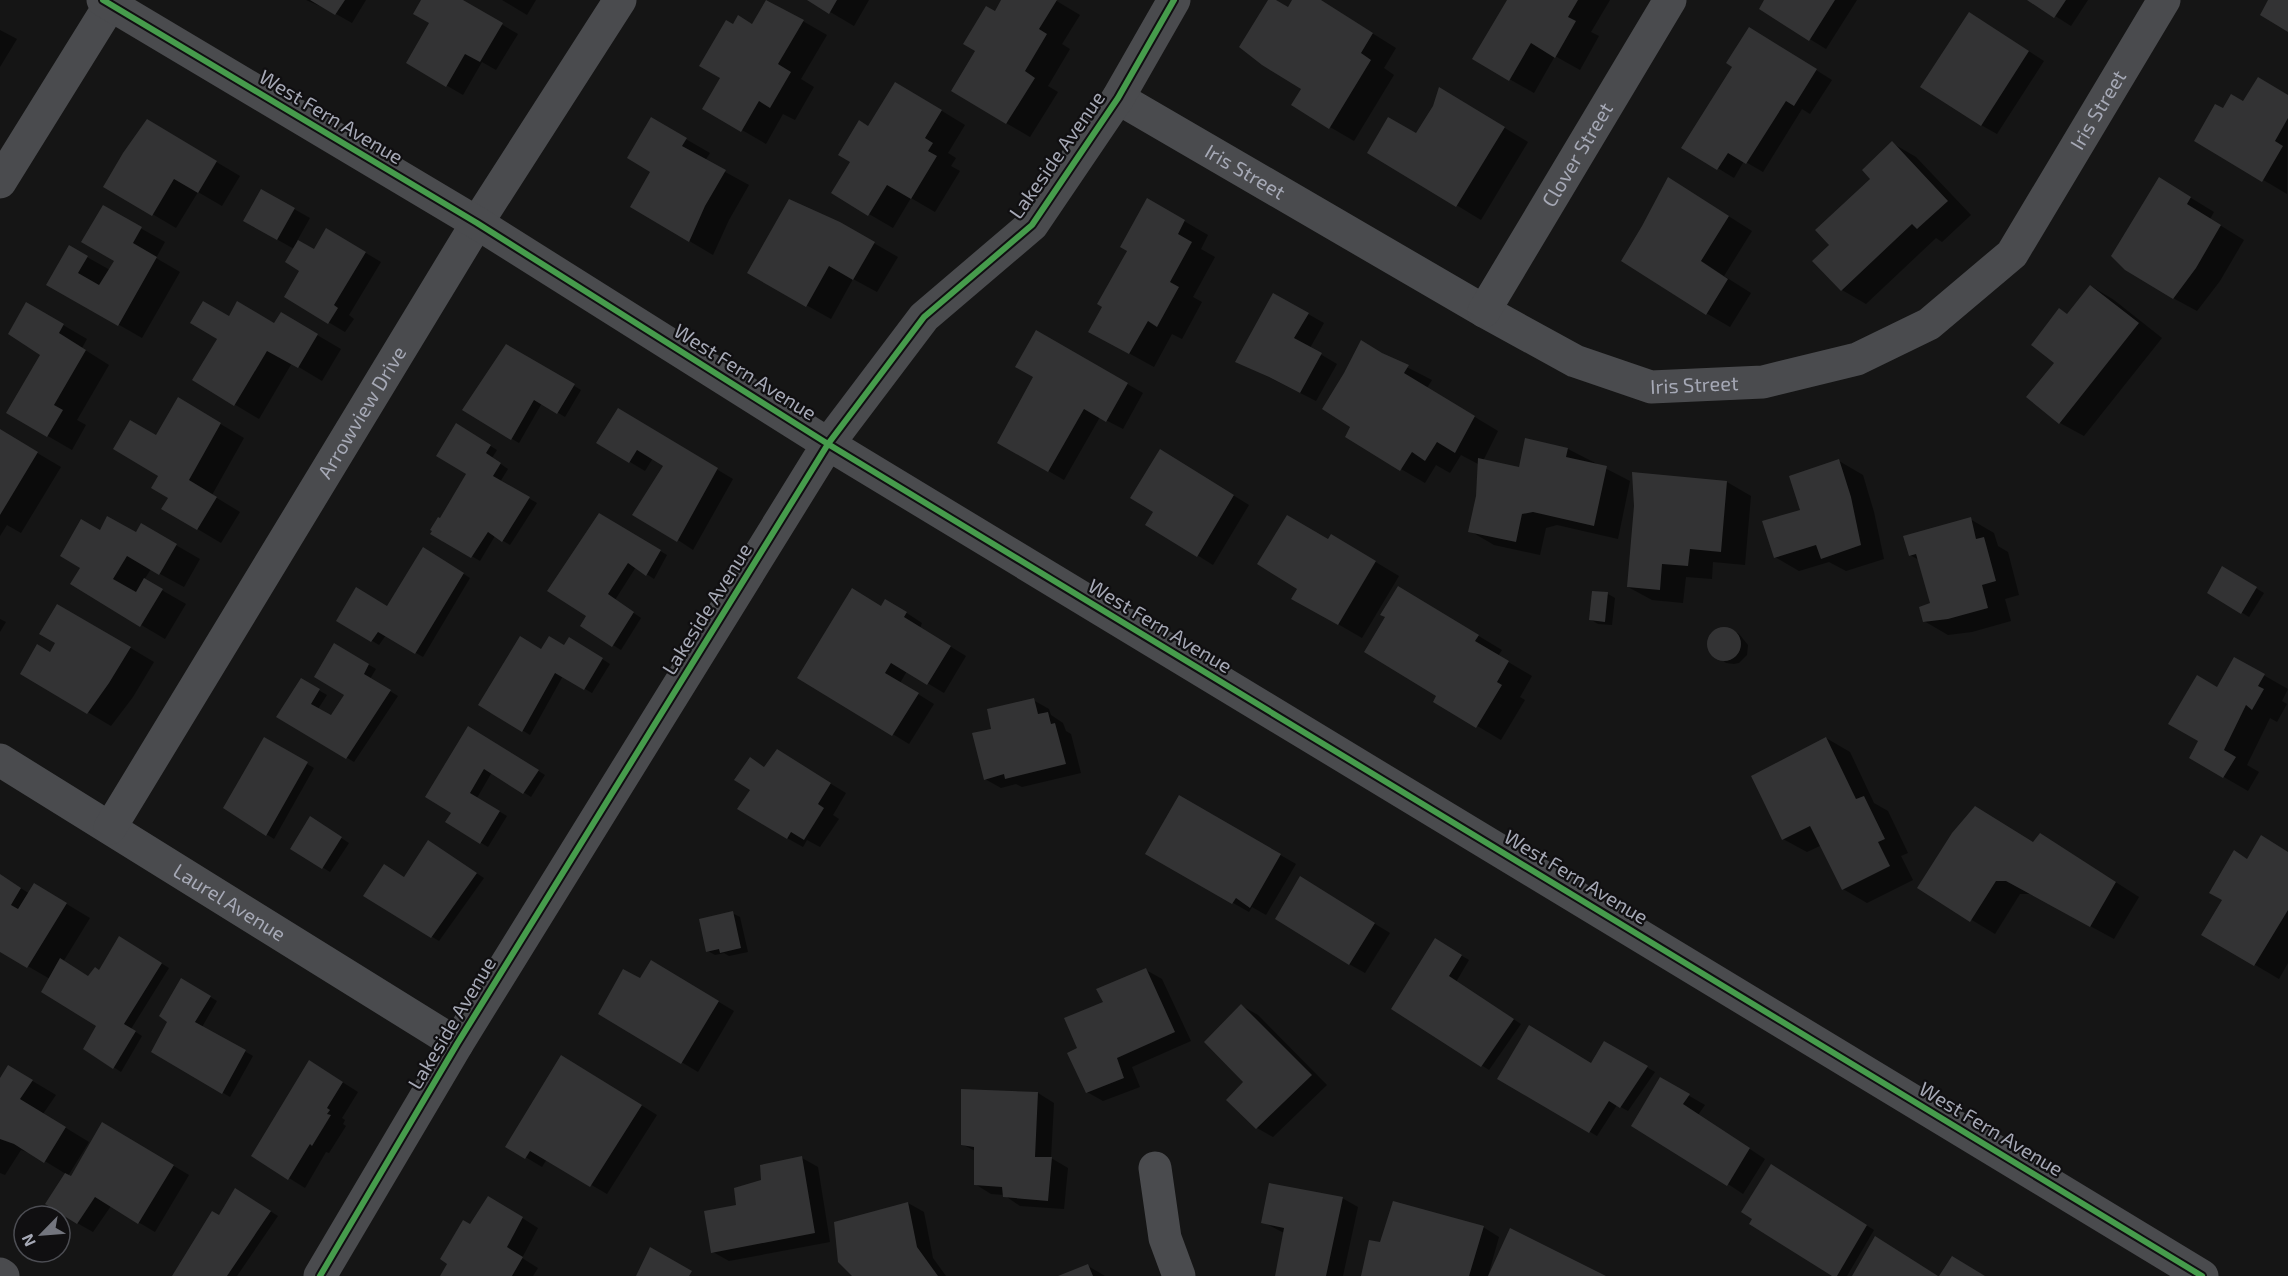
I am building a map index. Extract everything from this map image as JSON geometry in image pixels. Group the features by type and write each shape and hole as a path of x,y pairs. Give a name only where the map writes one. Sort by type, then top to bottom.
{"street":[{"name":"Arrowview Drive","path":"110,828 477,223 620,0"},
{"name":"Lakeside Avenue","path":"320,1276 457,1044 828,444 924,317 1032,225 1118,98 1174,0"},
{"name":"Clover Street","path":"1484,312 1670,0"},
{"name":"Iris Street","path":"1118,98 1484,312 1575,361 1651,387 1763,382 1857,359 1929,324 2012,254 2164,0"},
{"name":"West Fern Avenue","path":"108,2 477,223 828,444 2202,1276"},
{"path":"0,182 108,2"},
{"name":"Laurel Avenue","path":"0,760 457,1044"},
{"path":"1155,1168 1165,1238 1179,1276"}],"building":[{"path":"310,0 345,0 335,15"},
{"path":"421,0 463,0 503,23 480,62 465,54 446,87 406,63 429,23 413,14"},
{"path":"766,0 804,20 778,64 791,72 770,108 759,101 741,132 702,109 720,78 699,66 726,20 733,24 738,15 752,24"},
{"path":"807,0 837,0 829,14"},
{"path":"1001,0 1057,0 1039,29 1047,34 1025,71 1035,78 1006,124 951,91 975,51 963,44 986,6 995,11"},
{"path":"1268,0 1276,0 1288,7 1292,0 1321,0 1373,33 1361,53 1371,60 1329,129 1291,105 1301,89 1262,65 1239,47"},
{"path":"1507,0 1578,0 1568,17 1576,21 1555,58 1531,43 1509,81 1472,59"},
{"path":"1764,0 1835,0 1809,41 1759,9"},
{"path":"2027,0 2066,0 2054,18"},
{"path":"2268,0 2288,0 2288,32 2260,15"},
{"path":"1969,12 2029,51 1981,126 1920,87"},
{"path":"1749,27 1817,69 1794,106 1786,101 1746,164 1728,153 1717,170 1681,148 1732,67 1726,63"},
{"path":"2258,77 2288,95 2288,118 2275,141 2283,146 2262,182 2194,141 2215,104 2223,108 2231,94 2243,101"},
{"path":"895,82 942,110 925,138 933,143 928,151 937,156 911,199 887,185 868,216 831,193 850,162 838,155 859,120 868,126"},
{"path":"1439,87 1505,127 1456,207 1367,153 1388,117 1416,133 1433,106"},
{"path":"651,117 687,138 682,146 726,170 705,206 689,242 630,207 650,172 627,158"},
{"path":"147,119 217,161 198,193 174,179 152,216 103,187"},
{"path":"1892,141 1948,201 1917,229 1912,224 1841,291 1812,261 1829,245 1815,230 1870,179 1862,170"},
{"path":"1668,177 1729,216 1701,261 1728,279 1706,315 1621,261"},
{"path":"2159,177 2191,197 2187,204 2221,225 2196,268 2173,299 2125,270 2111,256"},
{"path":"261,189 295,208 277,240 243,221"},
{"path":"1147,198 1185,220 1178,234 1192,242 1170,282 1179,287 1157,327 1148,321 1129,354 1088,332 1102,307 1097,304 1127,251 1120,247"},
{"path":"789,199 840,222 875,242 853,280 829,266 806,307 747,273"},
{"path":"103,205 142,227 133,243 157,257 118,326 46,285 69,245 88,256 78,273 99,285 114,261 81,242"},
{"path":"326,228 366,252 334,305 338,308 328,324 284,297 299,271 285,262 298,240 314,249"},
{"path":"2090,285 2139,323 2059,424 2026,397 2054,363 2031,345 2059,308 2067,314"},
{"path":"1273,293 1309,313 1294,338 1322,353 1300,393 1235,362"},
{"path":"203,301 229,316 237,301 274,323 281,312 318,334 298,368 267,351 234,406 192,380 217,339 190,323"},
{"path":"26,302 64,324 59,333 86,350 54,405 63,410 47,437 6,413 40,355 8,334"},
{"path":"1036,330 1128,383 1106,422 1084,409 1048,472 997,443 1033,377 1015,367"},
{"path":"1361,340 1382,353 1409,365 1404,373 1475,416 1455,453 1437,442 1425,461 1412,452 1400,471 1345,437 1350,427 1322,409"},
{"path":"506,344 575,384 557,414 534,400 511,440 462,410"},
{"path":"178,397 221,423 189,480 217,497 197,530 161,509 168,498 151,488 158,476 113,449 130,420 156,435"},
{"path":"618,408 718,468 677,542 632,515 663,466 637,450 629,463 596,443"},
{"path":"456,423 491,445 486,453 501,463 493,476 530,497 502,542 488,532 471,558 430,534 432,531 430,530 438,517 440,518 466,474 436,456"},
{"path":"0,429 38,452 0,515"},
{"path":"1525,438 1568,448 1566,457 1607,466 1594,526 1533,512 1522,514 1516,542 1468,532 1476,496 1478,458 1519,467"},
{"path":"1160,449 1234,495 1197,557 1145,525 1153,512 1130,498"},
{"path":"1839,459 1851,497 1861,545 1821,559 1816,545 1774,558 1762,521 1800,510 1789,476"},
{"path":"1632,472 1727,481 1721,552 1690,549 1688,566 1662,564 1660,590 1627,587 1634,506"},
{"path":"599,513 661,550 646,576 628,563 608,594 634,612 612,647 580,626 586,616 547,591"},
{"path":"1287,515 1328,539 1331,534 1376,561 1338,625 1291,599 1297,589 1257,564"},
{"path":"107,516 136,532 141,523 177,544 159,575 127,556 113,579 136,592 144,578 163,589 140,627 70,584 80,568 60,556 81,519 100,530"},
{"path":"1971,517 1976,539 1984,537 1996,581 1982,585 1988,608 1948,619 1923,622 1919,607 1930,603 1916,554 1909,556 1903,536"},
{"path":"423,547 464,573 415,654 378,632 371,642 336,621 356,587 387,606"},
{"path":"2222,566 2257,587 2241,614 2207,593"},
{"path":"1398,586 1479,635 1475,641 1509,661 1497,682 1502,685 1476,728 1433,702 1436,696 1364,652 1385,617 1380,615"},
{"path":"852,588 881,606 885,599 907,612 904,617 951,646 927,685 891,663 885,673 919,693 892,736 797,678"},
{"path":"1592,591 1608,592 1605,622 1589,620"},
{"path":"57,604 131,647 87,714 20,674 37,644 50,652 55,643 39,634"},
{"path":"1724,627 1736,632 1741,644 1736,656 1724,661 1712,656 1707,644 1712,632"},
{"path":"520,636 541,649 549,636 564,645 569,637 603,658 584,690 555,673 522,732 478,705"},
{"path":"334,643 369,664 364,674 391,690 346,759 276,717 301,678 320,689 311,704 331,715 344,695 314,677"},
{"path":"2234,657 2265,674 2258,686 2264,689 2252,710 2246,705 2224,750 2236,757 2223,778 2189,758 2198,741 2168,724 2197,675 2217,687"},
{"path":"1034,698 1038,714 1048,712 1051,724 1055,723 1066,764 1005,779 1004,774 984,780 972,733 991,729 987,709"},
{"path":"468,726 539,770 523,794 484,769 470,793 500,811 480,844 445,822 451,813 425,797"},
{"path":"264,737 308,762 266,836 223,808"},
{"path":"1826,737 1856,799 1864,796 1885,839 1878,842 1890,866 1842,890 1810,826 1782,840 1751,776"},
{"path":"777,749 831,783 818,804 824,808 804,840 791,832 787,839 737,809 750,790 734,780 750,757 764,767"},
{"path":"1179,795 1281,854 1250,908 1236,898 1232,904 1145,854"},
{"path":"1975,806 2033,842 2040,833 2116,882 2090,927 2006,881 1996,881 1970,922 1917,888 1952,833"},
{"path":"310,816 342,837 322,869 290,849"},
{"path":"2261,835 2288,852 2288,910 2254,966 2201,935 2222,900 2209,893 2234,850 2247,859"},
{"path":"428,840 477,873 431,938 363,896 384,864 404,877"},
{"path":"0,874 21,888 11,905 18,909 34,883 67,903 27,968 0,952"},
{"path":"1300,876 1375,923 1349,965 1275,919"},
{"path":"733,911 741,948 720,953 719,949 706,952 699,919"},
{"path":"119,936 162,963 124,1024 136,1031 113,1069 83,1049 96,1026 41,992 60,958 88,976 95,967 99,970"},
{"path":"1435,938 1462,955 1449,976 1514,1019 1481,1067 1391,1009"},
{"path":"651,960 719,1001 681,1064 598,1014 623,969 640,978"},
{"path":"1146,968 1175,1032 1117,1058 1124,1078 1086,1093 1067,1053 1077,1048 1064,1018 1103,1002 1096,989"},
{"path":"181,978 211,996 195,1022 246,1050 222,1094 151,1052 167,1022 159,1016"},
{"path":"1241,1004 1312,1075 1256,1129 1226,1100 1243,1082 1204,1042"},
{"path":"1529,1025 1591,1063 1604,1041 1648,1066 1620,1108 1609,1101 1589,1133 1497,1079"},
{"path":"561,1055 642,1105 590,1187 530,1151 525,1159 505,1147"},
{"path":"309,1060 343,1082 327,1108 330,1110 327,1114 331,1115 288,1180 251,1156"},
{"path":"8,1065 33,1080 20,1099 66,1127 44,1163 14,1144 0,1139 0,1078"},
{"path":"1660,1077 1690,1094 1683,1104 1750,1148 1727,1186 1631,1126"},
{"path":"961,1089 1038,1092 1035,1157 1052,1157 1048,1201 1003,1197 1002,1187 974,1185 974,1147 961,1145"},
{"path":"102,1122 174,1165 138,1224 95,1197 77,1224 72,1221 72,1204 45,1204 65,1173 71,1176"},
{"path":"802,1156 815,1233 711,1253 704,1211 736,1205 734,1188 761,1180 760,1165"},
{"path":"1771,1164 1867,1225 1837,1276 1832,1276 1749,1224 1752,1219 1741,1212"},
{"path":"1269,1183 1343,1197 1326,1276 1275,1276 1284,1228 1261,1223"},
{"path":"235,1188 271,1211 227,1276 172,1276 212,1211 219,1215"},
{"path":"488,1196 523,1217 507,1247 523,1257 512,1276 440,1276 447,1264 440,1259 463,1220 470,1224"},
{"path":"1393,1201 1484,1226 1469,1276 1361,1276 1369,1240 1380,1242"},
{"path":"908,1202 917,1247 938,1276 852,1276 838,1262 834,1222"},
{"path":"1510,1228 1606,1276 1488,1276"},
{"path":"1875,1236 1938,1276 1852,1276"},
{"path":"650,1247 692,1271 689,1276 636,1276"},
{"path":"1952,1256 1985,1276 1939,1276"},
{"path":"1088,1264 1093,1276 1058,1276"}],"cycle path":[{"path":"103,0 477,223 828,444 2202,1276"},
{"path":"320,1276 457,1044 828,444 924,317 1032,225 1118,98 1174,0"}]}
